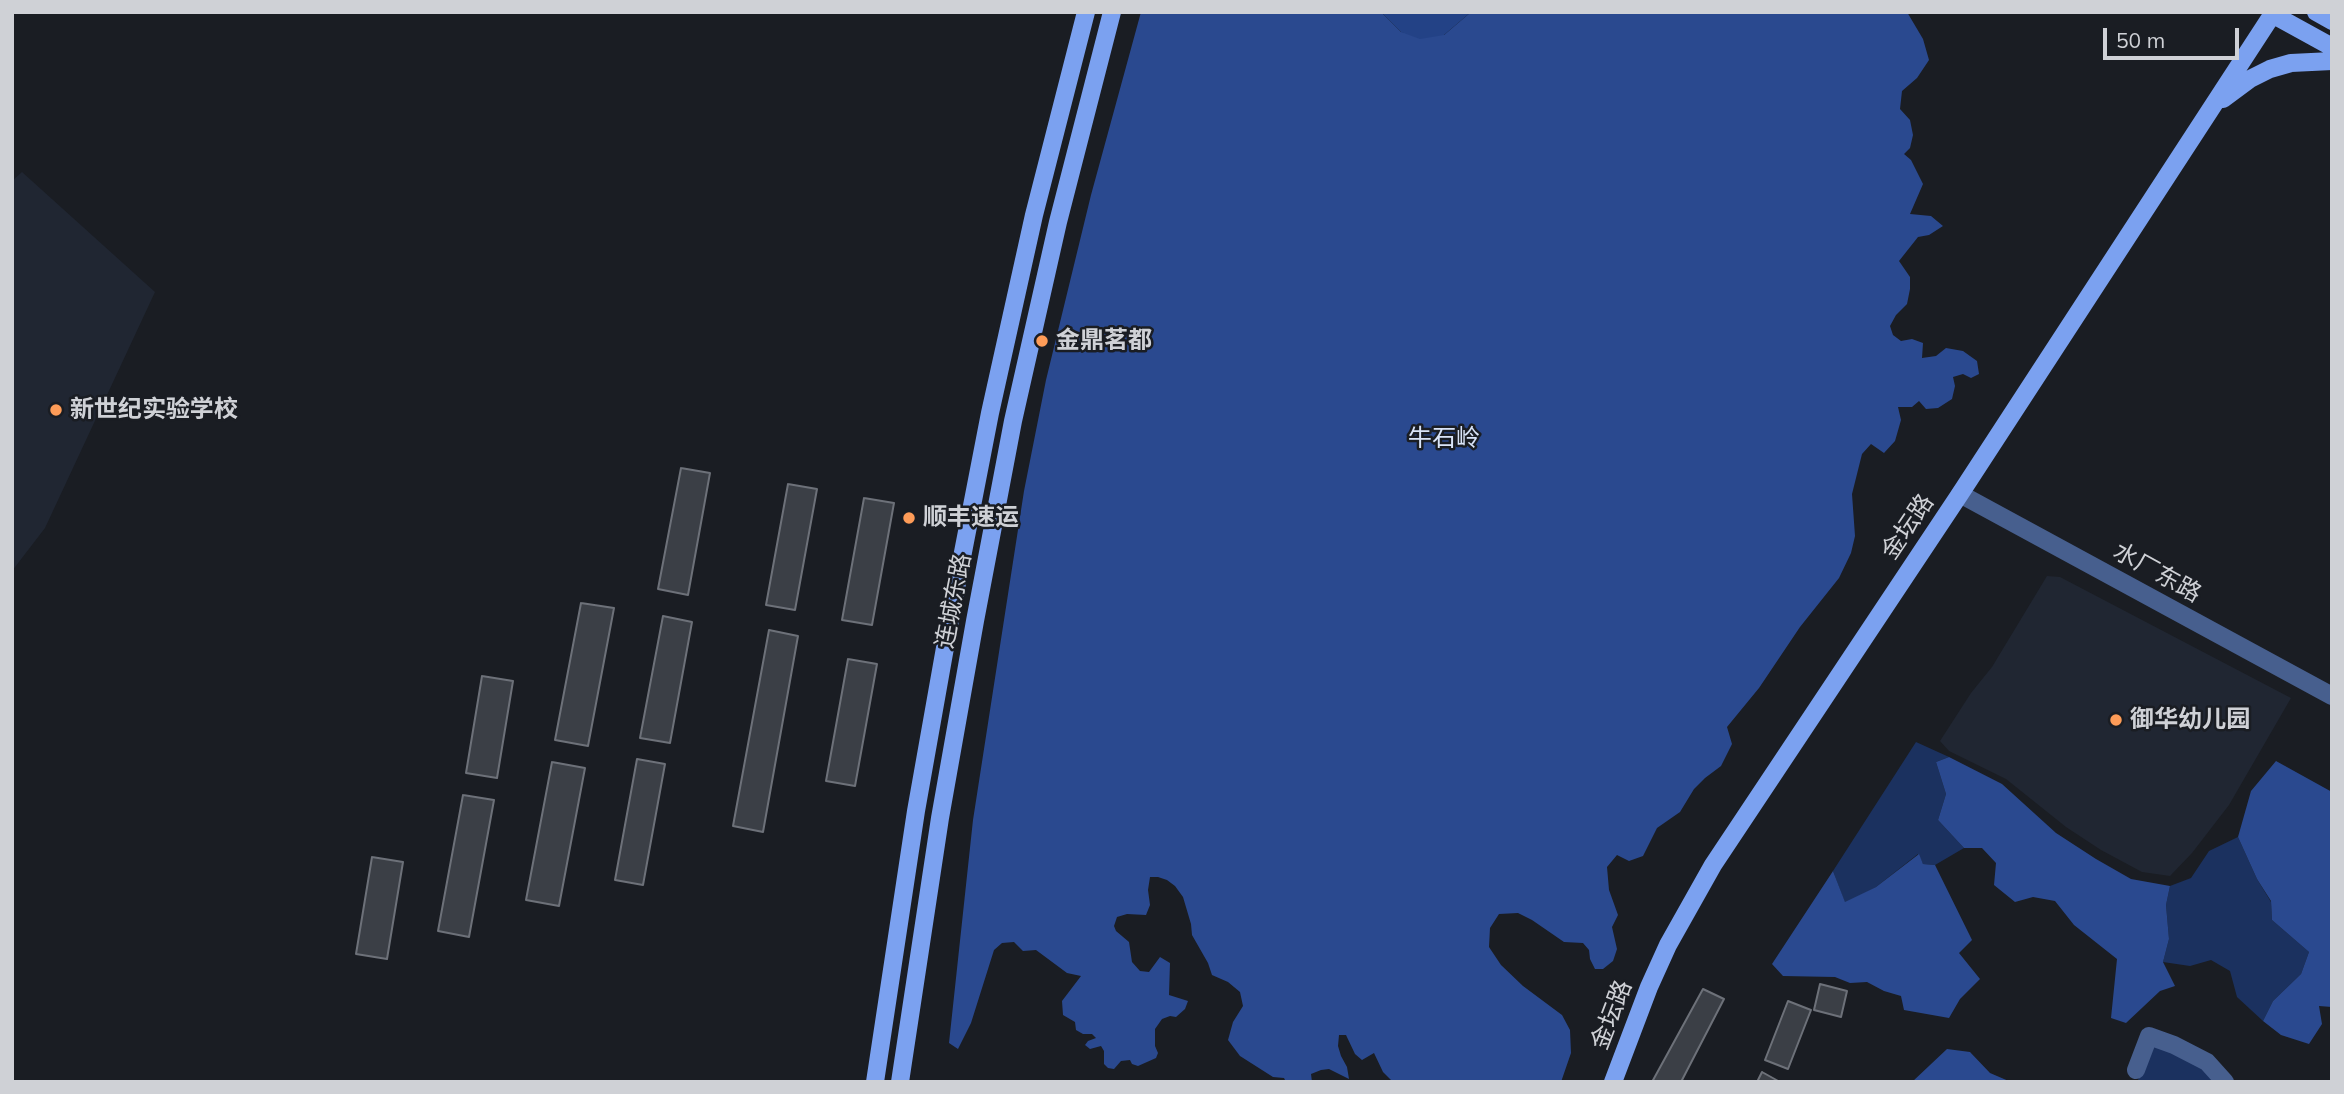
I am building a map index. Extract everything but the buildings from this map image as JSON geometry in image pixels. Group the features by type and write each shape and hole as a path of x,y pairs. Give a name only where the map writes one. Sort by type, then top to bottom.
{"main road":[{"name":"连城东路","path":"875,1082 916,811 990,414 1034,215 1086,12"},
{"name":"连城东路","path":"900,1082 944,792 1013,421 1058,222 1112,12"},
{"path":"2316,12 2332,21"},
{"path":"2272,13 2332,47"},
{"name":"金坛路","path":"1613,1082 1649,987 1690,904 1713,865 1960,494 2272,13"},
{"path":"2208,114 2228,94 2270,69 2302,62 2332,61"}],"street":[{"name":"水厂东路","path":"1960,494 2332,696"},
{"path":"2136,1070 2149,1036 2207,1062 2225,1082"}],"shaded area":[{"path":"1381,12 1471,12 1444,35 1420,39 1401,32"},
{"name":"新世纪实验学校","path":"22,172 155,292 45,528 12,571 12,181"},
{"name":"御华幼儿园","path":"2047,576 2060,577 2291,698 2229,805 2192,853 2170,876 2142,872 2101,850 2066,827 2006,779 1949,751 1940,741 1971,693 1992,667"},
{"path":"1916,742 1949,757 1936,762 1946,794 1938,820 1964,848 1935,865 1923,864 1918,854 1876,887 1845,903 1833,871"},
{"path":"2238,837 2271,902 2272,920 2309,952 2301,974 2273,1001 2263,1021 2237,997 2230,971 2211,960 2190,966 2163,962 2169,939 2166,905 2170,886 2191,878 2209,851"},
{"path":"2154,1043 2205,1069 2218,1082 2138,1080"}],"green space":[{"name":"牛石岭","path":"1141,12 1381,12 1401,32 1444,35 1471,12 1907,12 1923,39 1929,60 1917,78 1902,91 1900,109 1910,120 1913,135 1910,148 1904,154 1911,160 1923,184 1910,214 1931,216 1943,226 1929,235 1918,237 1899,261 1910,277 1910,289 1907,304 1890,326 1893,335 1901,341 1912,339 1923,343 1922,358 1936,356 1946,348 1963,351 1977,361 1979,374 1971,378 1963,374 1953,377 1955,386 1952,399 1938,408 1926,409 1919,401 1912,407 1898,407 1901,420 1895,441 1884,453 1871,444 1862,454 1852,494 1855,536 1851,553 1839,578 1800,627 1759,688 1727,727 1732,744 1721,766 1694,789 1680,812 1657,828 1643,856 1629,861 1617,855 1607,867 1609,890 1618,915 1612,927 1617,949 1613,961 1603,969 1595,969 1589,950 1583,943 1564,942 1518,913 1499,914 1490,928 1489,947 1501,965 1523,986 1562,1015 1570,1030 1571,1053 1561,1082 1397,1082 1383,1072 1374,1053 1362,1060 1355,1054 1346,1035 1339,1035 1338,1046 1349,1079 1329,1069 1311,1074 1312,1082 1286,1082 1284,1078 1273,1077 1240,1056 1228,1040 1233,1022 1243,1006 1240,992 1228,982 1212,975 1192,935 1183,897 1175,886 1158,877 1150,877 1150,905 1146,915 1127,914 1117,917 1114,926 1129,942 1132,962 1140,971 1149,972 1160,957 1170,963 1169,995 1188,1001 1185,1009 1176,1017 1162,1019 1155,1029 1155,1046 1158,1053 1156,1058 1138,1066 1130,1060 1121,1061 1114,1069 1108,1068 1104,1064 1104,1051 1101,1046 1090,1049 1085,1045 1096,1038 1092,1034 1083,1034 1076,1030 1075,1022 1063,1015 1062,1001 1081,976 1067,973 1036,950 1023,951 1014,942 1002,943 994,950 971,1023 958,1049 949,1043 973,820 1024,491 1046,380 1091,195"},
{"path":"1949,757 2002,784 2056,833 2096,859 2131,879 2170,886 2166,905 2169,939 2163,962 2175,986 2160,991 2126,1023 2111,1018 2117,959 2074,925 2055,901 2033,897 2015,902 1994,885 1996,863 1982,848 1964,848 1938,820 1946,794 1936,762"},
{"path":"2276,761 2332,792 2332,1007 2319,1006 2322,1024 2309,1044 2281,1035 2263,1021 2273,1001 2301,974 2309,952 2272,920 2271,901 2257,879 2238,837 2251,791"},
{"path":"1919,854 1923,864 1935,865 1972,940 1959,953 1980,979 1960,999 1949,1018 1904,1010 1901,996 1867,982 1850,983 1835,977 1783,976 1772,964 1833,871 1845,902 1876,887"},
{"path":"1947,1049 1970,1052 1990,1073 2011,1082 1912,1082"}],"place":[{"name":"金鼎茗都","path":"1042,341"},
{"name":"新世纪实验学校","path":"56,410"},
{"name":"顺丰速运","path":"909,518"},
{"name":"御华幼儿园","path":"2116,720"}]}
